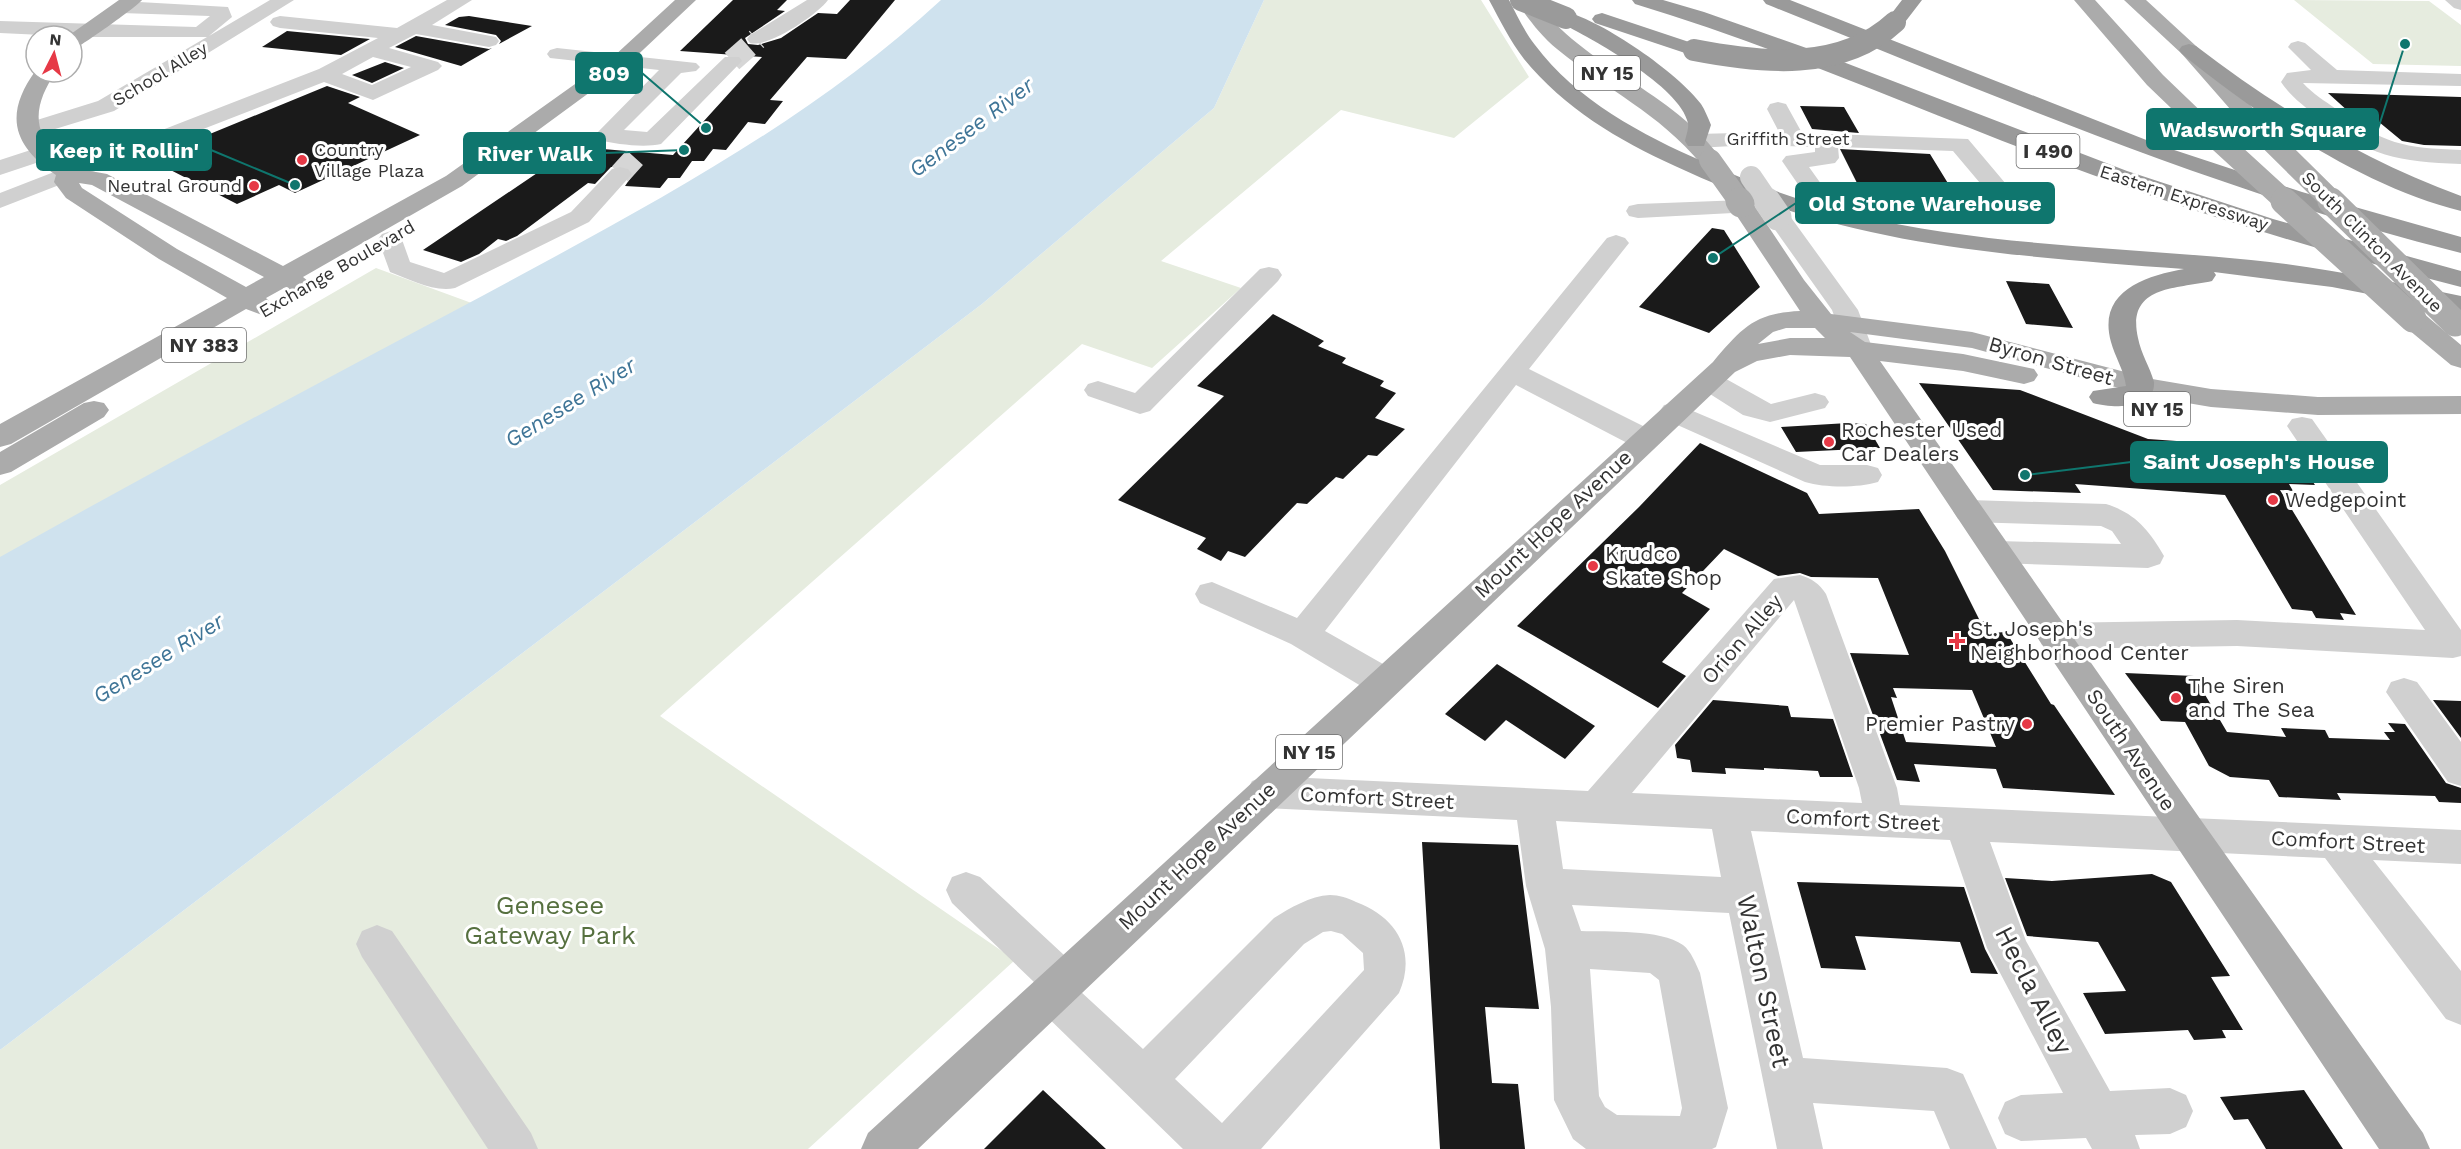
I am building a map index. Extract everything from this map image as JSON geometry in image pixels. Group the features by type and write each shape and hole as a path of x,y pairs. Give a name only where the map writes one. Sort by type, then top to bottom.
{"highway":[{"path":"1499,0 1522,42 1536,60 1560,84 1597,113 1670,156 1731,182 1800,207 1867,225 1927,237 2255,268 2396,291 2459,319"},
{"path":"1523,0 1561,8 1694,50 1759,58 1821,57 1872,42 1886,33 1912,0"},
{"name":"Eastern Expressway","path":"1642,0 1774,43 2017,139 2146,187 2306,237 2461,279"},
{"path":"1696,0 1821,41 2077,144 2170,178 2279,214 2461,264"},
{"name":"Eastern Expressway","path":"1773,0 2151,150 2293,197 2461,245"},
{"path":"1561,8 1626,50 1666,81 1700,121 1703,151"},
{"path":"2189,50 2250,98 2315,140 2377,171 2461,204"},
{"path":"2103,397 2130,397 2138,393 2140,385 2137,370 2123,335 2122,315 2133,297 2156,283 2184,277 2220,274 2396,291"}],"main road":[{"name":"Exchange Boulevard","path":"295,283 393,246 473,189 542,139 581,106 620,61 686,0"},
{"name":"South Avenue","path":"1523,0 1552,36 1664,111 1703,151 1821,321 1840,338 1855,337 1969,512 2407,1149"},
{"path":"2084,0 2155,80 2204,127 2413,319 2461,359"},
{"name":"South Clinton Avenue","path":"2134,0 2189,50 2266,136 2459,319"},
{"path":"85,38 126,4"},
{"name":"Exchange Boulevard","path":"0,437 295,283 454,181 620,61"},
{"path":"37,84 25,103 29,130 43,153 69,173 105,182 295,283"},
{"path":"69,173 66,182 74,193 168,254 257,304"},
{"name":"Exchange Boulevard","path":"0,465 257,304"},
{"name":"Mount Hope Avenue","path":"884,1149 1264,792 1716,374 1760,326 1782,320 1821,321"},
{"name":"Mount Hope Avenue","path":"1716,374 1746,356 1855,337"},
{"name":"Byron Street","path":"1855,337 1978,341 2140,385 2210,398 2290,405 2375,407 2461,405"},
{"name":"Byron Street","path":"1855,337 1981,365 2103,397 2194,415 2302,426 2379,428 2461,426"}],"street":[{"path":"126,4 231,11 256,0"},
{"name":"School Alley","path":"29,130 106,106 284,0"},
{"path":"0,201 324,75 462,0"},
{"path":"757,39 811,8 818,0"},
{"path":"2455,0 2461,4"},
{"path":"0,27 85,38 200,33 222,17"},
{"path":"280,22 406,31 489,41"},
{"path":"2290,47 2313,77"},
{"path":"324,75 374,93 432,66 371,50"},
{"path":"557,54 676,66 726,65 646,146 606,135 676,66"},
{"path":"2461,80 2313,77 2293,85 2360,138 2378,147 2411,155 2461,157"},
{"path":"1778,108 1794,139"},
{"name":"Griffith Street","path":"1703,151 1751,138 1794,139 1830,157 1881,140 1960,144 2021,216"},
{"name":"South Avenue","path":"1751,138 1744,151 1751,177 1841,305 1855,337"},
{"path":"0,168 43,153"},
{"path":"1812,188 1794,161 1830,157"},
{"path":"393,246 399,267 446,282 580,217 620,174"},
{"path":"1638,211 1742,206"},
{"path":"1303,635 1616,243"},
{"path":"1098,390 1140,405 1269,276"},
{"path":"1512,372 1644,439"},
{"path":"1716,374 1753,408 1770,414 1815,402"},
{"path":"1674,412 1816,475 1868,475"},
{"path":"2054,636 2237,633 2453,645 2302,426"},
{"path":"1969,512 2106,515 2123,523 2148,556 1997,552"},
{"name":"Orion Alley","path":"1596,808 1786,588 1800,587 1809,594 1878,788 1884,821"},
{"path":"1212,594 1303,635 1384,682"},
{"path":"2404,692 2461,771"},
{"name":"Comfort Street","path":"1264,792 2335,841 2458,850"},
{"path":"1534,805 1546,886 1566,949 1573,1007 1577,1100 1589,1123 1609,1138 1677,1141 1700,1131 1705,1108 1679,973 1668,959 1650,954 1566,949"},
{"name":"Walton Street","path":"1728,814 1800,1149"},
{"name":"Hecla Alley","path":"1964,825 2008,948 2108,1132"},
{"path":"2335,841 2461,1005"},
{"path":"1546,886 1746,896"},
{"path":"966,890 1144,1080 1216,1149"},
{"path":"1144,1080 1289,931 1308,919 1325,913 1354,919 1371,932 1382,946 1386,962 1384,979 1230,1149"},
{"path":"377,944 515,1149"},
{"path":"1785,1079 1947,1090 1974,1149"},
{"path":"2021,1118 2108,1132 2170,1112"}],"green space":[{"name":"Genesee Gateway Park","path":"1264,0 1481,0 1529,77 1454,138 1341,110 1161,261 1241,288 1152,368 1082,344 660,716 1015,960 808,1149 0,1149 0,1050 982,304 1214,108"},
{"path":"2294,0 2429,1 2461,25 2461,66 2373,64"},
{"path":"376,268 477,305 0,565 0,485"}],"water":[{"name":"Genesee River","path":"941,0 1264,0 1214,108 982,304 0,1050 0,557 181,457 544,263 663,196 780,125 836,86"}],"building":[{"path":"733,0 787,0 777,10 785,11 745,38 748,44 758,45 781,38 818,13 837,14 850,0 895,0 846,59 807,57 770,100 783,101 765,124 748,122 726,150 713,149 704,161 692,161 680,178 668,178 660,188 625,186 634,173 629,167 611,167 595,184 588,183 517,236 506,241 498,239 479,254 461,262 423,250 546,167 568,146 673,155 762,57 680,51"},
{"path":"469,16 532,26 499,44 501,41 496,35 445,25 459,17"},
{"path":"287,31 370,39 341,55 262,47"},
{"path":"416,36 492,48 461,66 395,47"},
{"path":"385,62 404,68 372,83 352,75"},
{"path":"327,86 360,97 348,103 420,135 295,193 279,185 237,204 149,159"},
{"path":"2328,93 2461,97 2461,146 2424,145 2402,141 2379,122 2360,122"},
{"path":"1800,106 1844,107 1859,133 1812,129"},
{"path":"1840,149 1930,154 1965,211 1870,209"},
{"path":"1712,228 1724,230 1760,287 1709,333 1639,307"},
{"path":"2006,281 2049,284 2073,328 2026,324"},
{"path":"1273,314 1324,341 1318,346 1346,358 1342,363 1384,381 1380,386 1396,393 1375,418 1405,429 1377,456 1368,455 1343,479 1336,477 1307,504 1297,503 1245,557 1228,551 1221,561 1197,549 1206,538 1118,500 1224,396 1197,386"},
{"name":"Wedgepoint","path":"1919,383 2020,390 2148,439 2291,449 2315,485 2289,484 2293,491 2280,490 2356,615 2340,613 2344,620 2316,618 2312,611 2292,609 2225,495 2075,484 2081,493 1993,490"},
{"name":"Rochester Used Car Dealers","path":"1866,424 1880,448 1796,452 1781,427"},
{"path":"1700,443 1807,493 1819,514 1919,509 1945,551 1980,621 1984,621 1990,633 2006,632 2051,704 2054,705 2115,795 2003,788 1996,769 1914,764 1920,782 1897,780 1850,653 1909,655 1878,578 1811,577 1800,573 1778,576 1724,549 1682,593 1710,609 1662,662 1686,676 1658,708 1517,626 1639,507","holes":["1893,688 1972,690 1996,747 1906,742 1891,697 1897,698"]},
{"path":"1497,664 1595,726 1565,759 1506,720 1485,741 1445,714"},
{"path":"2125,673 2194,676 2227,732 2286,737 2281,728 2325,730 2329,738 2390,740 2384,732 2395,732 2388,723 2405,724 2446,783 2461,788 2461,803 2439,802 2435,796 2337,793 2341,800 2279,797 2269,780 2230,777 2209,766 2185,722 2161,721"},
{"path":"1713,700 1788,706 1791,717 1833,719 1853,777 1820,777 1818,771 1764,768 1764,770 1725,768 1726,774 1692,772 1690,760 1677,758 1675,745"},
{"path":"2433,700 2461,701 2461,738"},
{"path":"1422,842 1518,845 1539,1009 1485,1007 1492,1083 1518,1084 1525,1149 1440,1149"},
{"path":"2152,874 2171,882 2230,976 2211,977 2243,1030 2222,1030 2226,1038 2194,1040 2188,1030 2105,1034 2083,993 2126,991 2098,942 2027,936 2005,878 2052,881"},
{"path":"1797,882 1964,887 1985,949 1998,974 1971,973 1960,942 1855,936 1866,970 1821,968"},
{"path":"1043,1090 1106,1149 984,1149"},
{"path":"2304,1090 2343,1149 2266,1149 2248,1119 2234,1120 2220,1097"}],"tunnel":[{"path":"732,61 757,39"},
{"path":"620,174 640,152"}],"place":[{"name":"Wadsworth Square","path":"2405,44"},
{"name":"809","path":"706,128"},
{"name":"River Walk","path":"684,150"},
{"name":"Country Village Plaza","path":"302,160"},
{"name":"Keep it Rollin'","path":"295,185"},
{"name":"Neutral Ground","path":"254,186"},
{"name":"Old Stone Warehouse","path":"1713,258"},
{"name":"Rochester Used Car Dealers","path":"1829,442"},
{"name":"Saint Joseph's House","path":"2025,475"},
{"name":"Wedgepoint","path":"2273,500"},
{"name":"Krudco Skate Shop","path":"1593,566"},
{"name":"St. Joseph's Neighborhood Center","path":"1957,641"},
{"name":"The Siren and The Sea","path":"2176,698"},
{"name":"Premier Pastry","path":"2027,724"}]}
